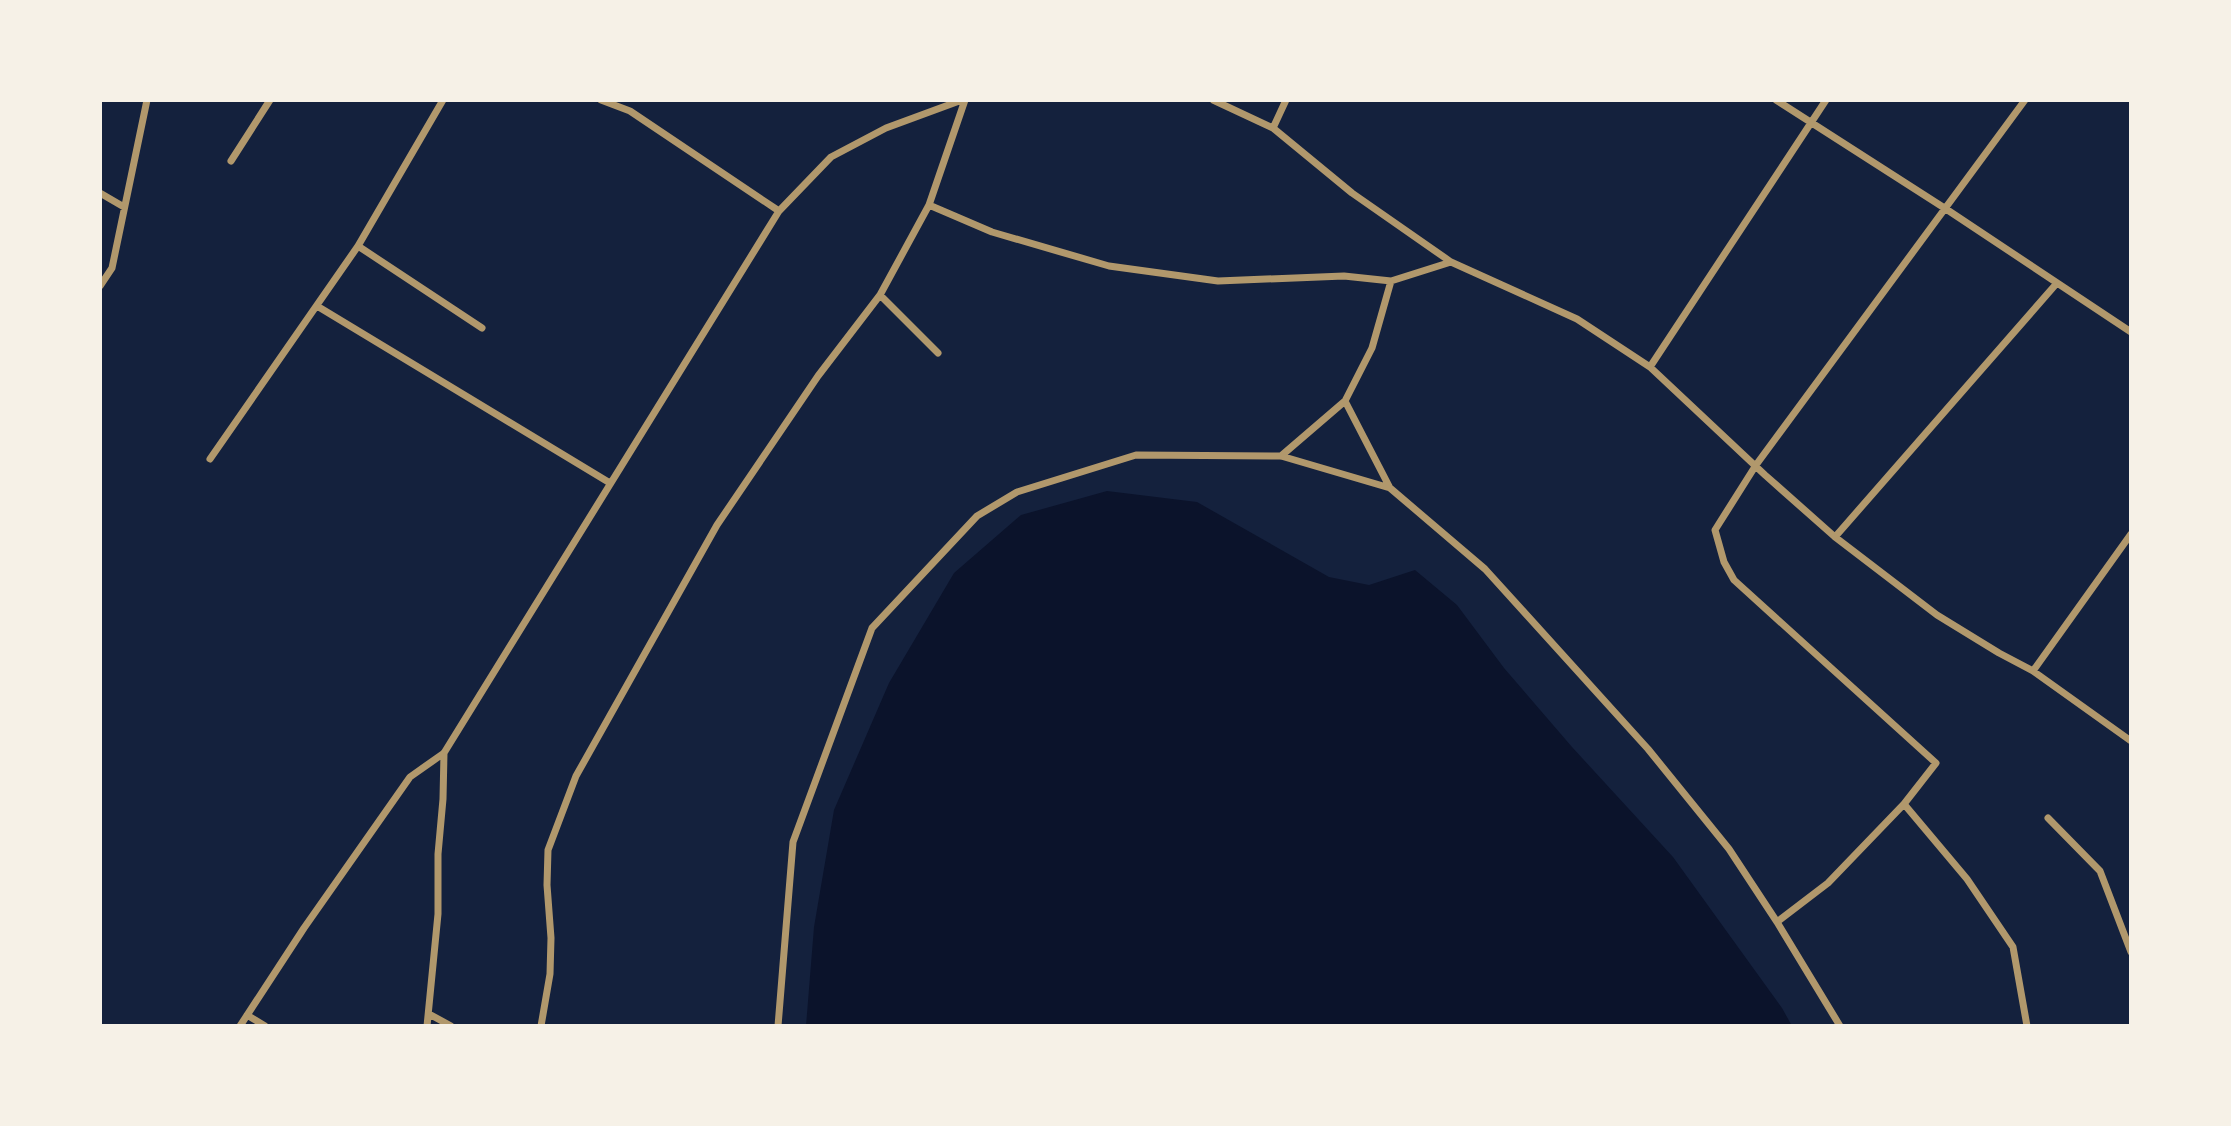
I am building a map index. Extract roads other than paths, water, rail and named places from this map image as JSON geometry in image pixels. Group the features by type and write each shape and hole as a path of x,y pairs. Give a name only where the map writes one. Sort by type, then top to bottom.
{"street":[{"path":"100,286 112,268 147,100"},
{"path":"231,161 270,100"},
{"path":"210,459 358,246 443,100"},
{"path":"601,100 630,111 779,211"},
{"path":"240,1026 304,928 410,777 444,753 779,211 831,157 886,128 963,100"},
{"path":"541,1026 550,974 548,850 576,776 717,525 818,376 880,295 929,205 963,100"},
{"path":"1213,100 1273,128 1352,193 1451,262 1577,319 1650,367 1835,537 1937,615 2033,671 2131,741"},
{"path":"1273,128 1286,100"},
{"path":"1776,100 2131,332"},
{"path":"1650,367 1826,100"},
{"path":"1777,922 1828,883 1904,804 1936,763 1734,580 1724,562 1715,530 1756,465 2025,100"},
{"path":"100,193 124,207"},
{"path":"929,205 992,232 1109,266 1218,281 1344,276 1391,281 1451,262"},
{"path":"358,246 482,328"},
{"path":"1281,456 1345,401 1372,348 1391,281"},
{"path":"1835,537 2057,283"},
{"path":"880,295 938,353"},
{"path":"317,306 610,483"},
{"path":"1345,401 1390,488 1485,569 1648,749 1729,849 1840,1026"},
{"path":"778,1026 793,842 872,628 977,516 1017,492 1136,455 1281,456 1390,488"},
{"path":"2033,671 2131,534"},
{"path":"427,1026 438,914 444,753"},
{"path":"1904,804 1967,879 2013,947 2027,1026"},
{"path":"2048,818 2100,871 2131,952"},
{"path":"429,1014 451,1026"},
{"path":"247,1015 265,1026"}],"water":[{"path":"1107,491 1197,502 1329,577 1369,585 1415,570 1457,605 1504,668 1673,857 1792,1026 806,1026 814,927 834,810 889,683 954,573 1021,515"}]}
